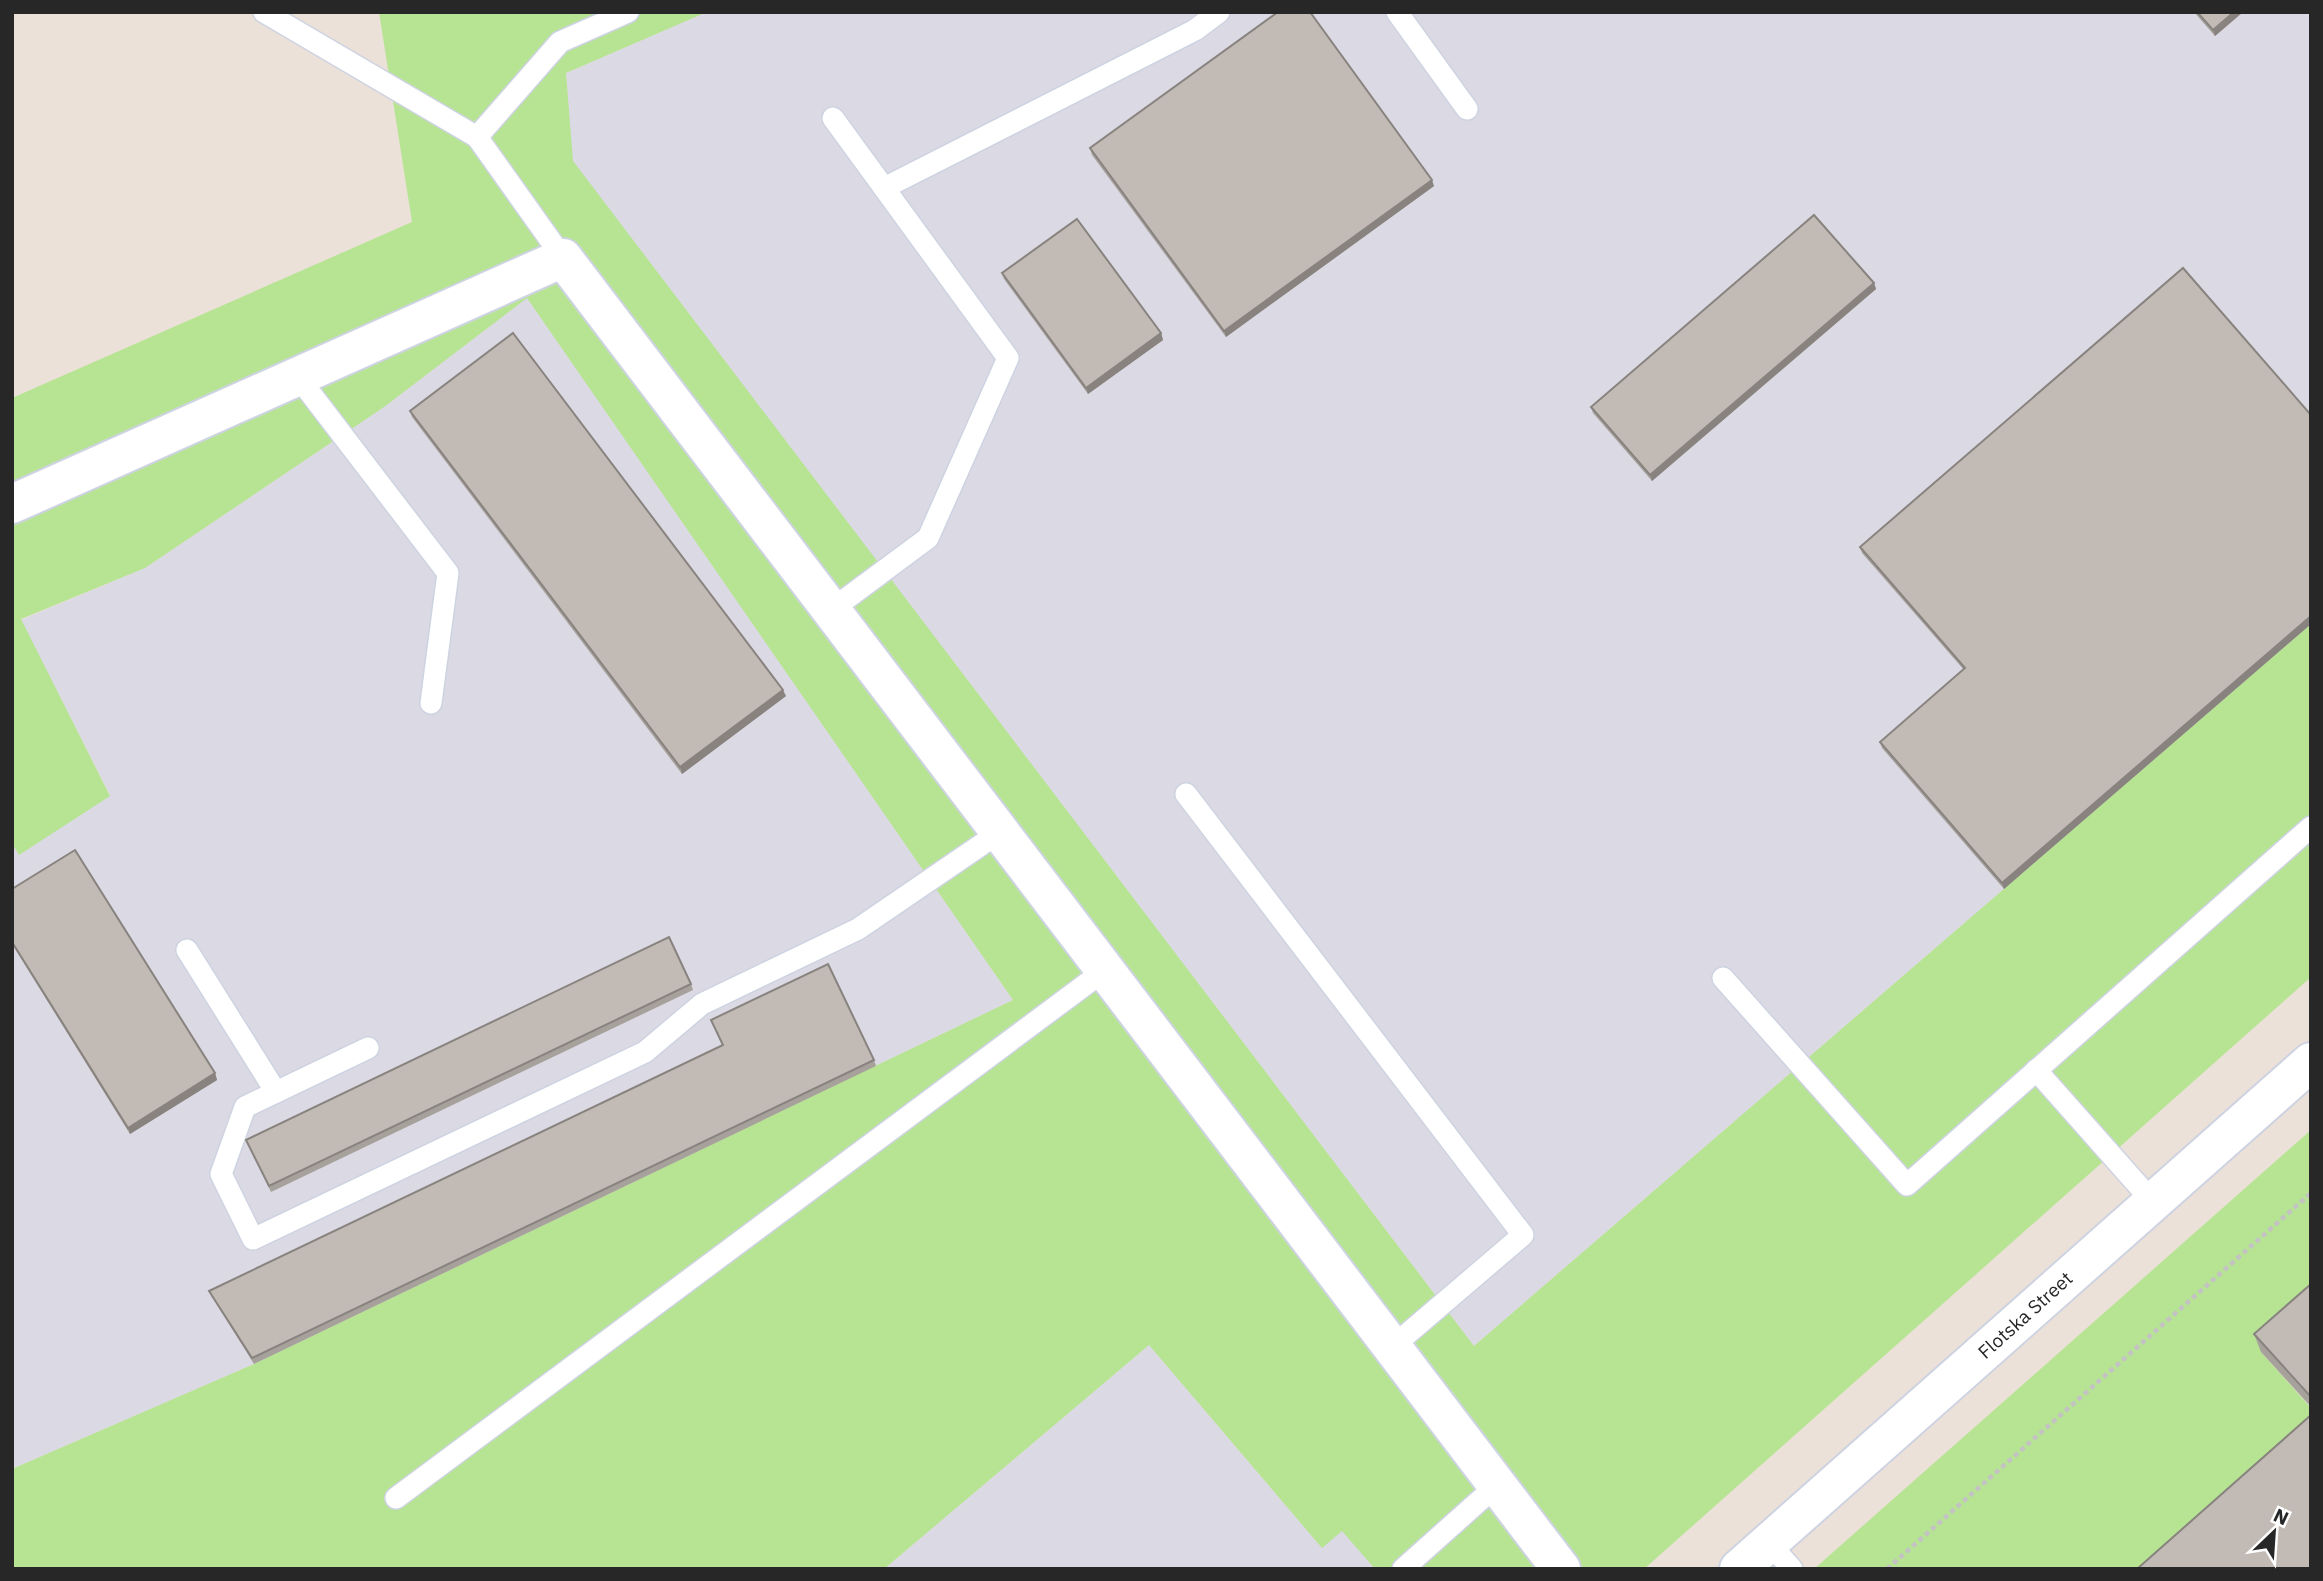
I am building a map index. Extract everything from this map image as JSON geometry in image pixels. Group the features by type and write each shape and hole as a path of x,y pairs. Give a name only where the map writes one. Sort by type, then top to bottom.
{"street":[{"path":"12,504 563,258 1561,1569"},
{"name":"Flotska Street","path":"1738,1569 1780,1555 2153,1202 2311,1062"}],"lane":[{"path":"264,12 477,138 563,258"},
{"path":"477,138 560,42 628,12"},
{"path":"884,188 1195,30 1219,12"},
{"path":"1397,12 1467,109"},
{"path":"831,610 928,538 1008,358 833,118"},
{"path":"299,377 448,573 430,703"},
{"path":"1186,794 1523,1235 1392,1347"},
{"path":"1723,978 1907,1185 2311,827"},
{"path":"368,1048 245,1107 221,1174 253,1240 645,1052 702,1004 858,929 1000,832"},
{"path":"187,950 276,1092"},
{"path":"396,1498 1105,970"},
{"path":"2036,1070 2153,1202"},
{"path":"1403,1569 1497,1485"}],"path":[{"path":"1886,1569 2311,1193"}],"shaded area":[{"path":"707,12 2311,12 2311,624 1474,1346 572,161 566,73"},
{"path":"528,297 1013,1000 254,1364 12,1469 12,843 19,854 110,795 21,620 145,568 384,407"},
{"path":"1149,1345 1322,1548 1342,1530 1375,1569 884,1569"}],"green space":[{"path":"379,12 707,12 566,73 573,161 1474,1346 2311,624 2311,977 1644,1569 1375,1569 1342,1531 1322,1548 1149,1345 884,1569 12,1569 12,1469 254,1364 1013,1000 527,298 384,407 145,568 21,619 110,796 19,855 12,843 12,398 412,222"},
{"path":"2311,1130 2311,1307 2261,1352 2311,1408 2311,1431 2155,1569 1814,1569"}],"building":[{"path":"1278,12 1310,12 1432,180 1224,331 1090,148"},
{"path":"2197,12 2234,12 2213,30"},
{"path":"1814,215 1874,283 1650,475 1591,407"},
{"path":"1077,219 1161,333 1086,388 1002,273"},
{"path":"2183,268 2311,415 2311,616 2002,883 1880,742 1965,668 1860,547"},
{"path":"513,333 783,690 680,767 410,411"},
{"path":"75,850 215,1073 128,1128 12,942 12,889"},
{"path":"669,937 691,984 269,1186 246,1140"},
{"path":"828,964 874,1060 252,1358 209,1291 723,1045 711,1020"},
{"path":"2311,1284 2311,1397 2254,1334"},
{"path":"2311,1415 2311,1569 2137,1569"}]}
